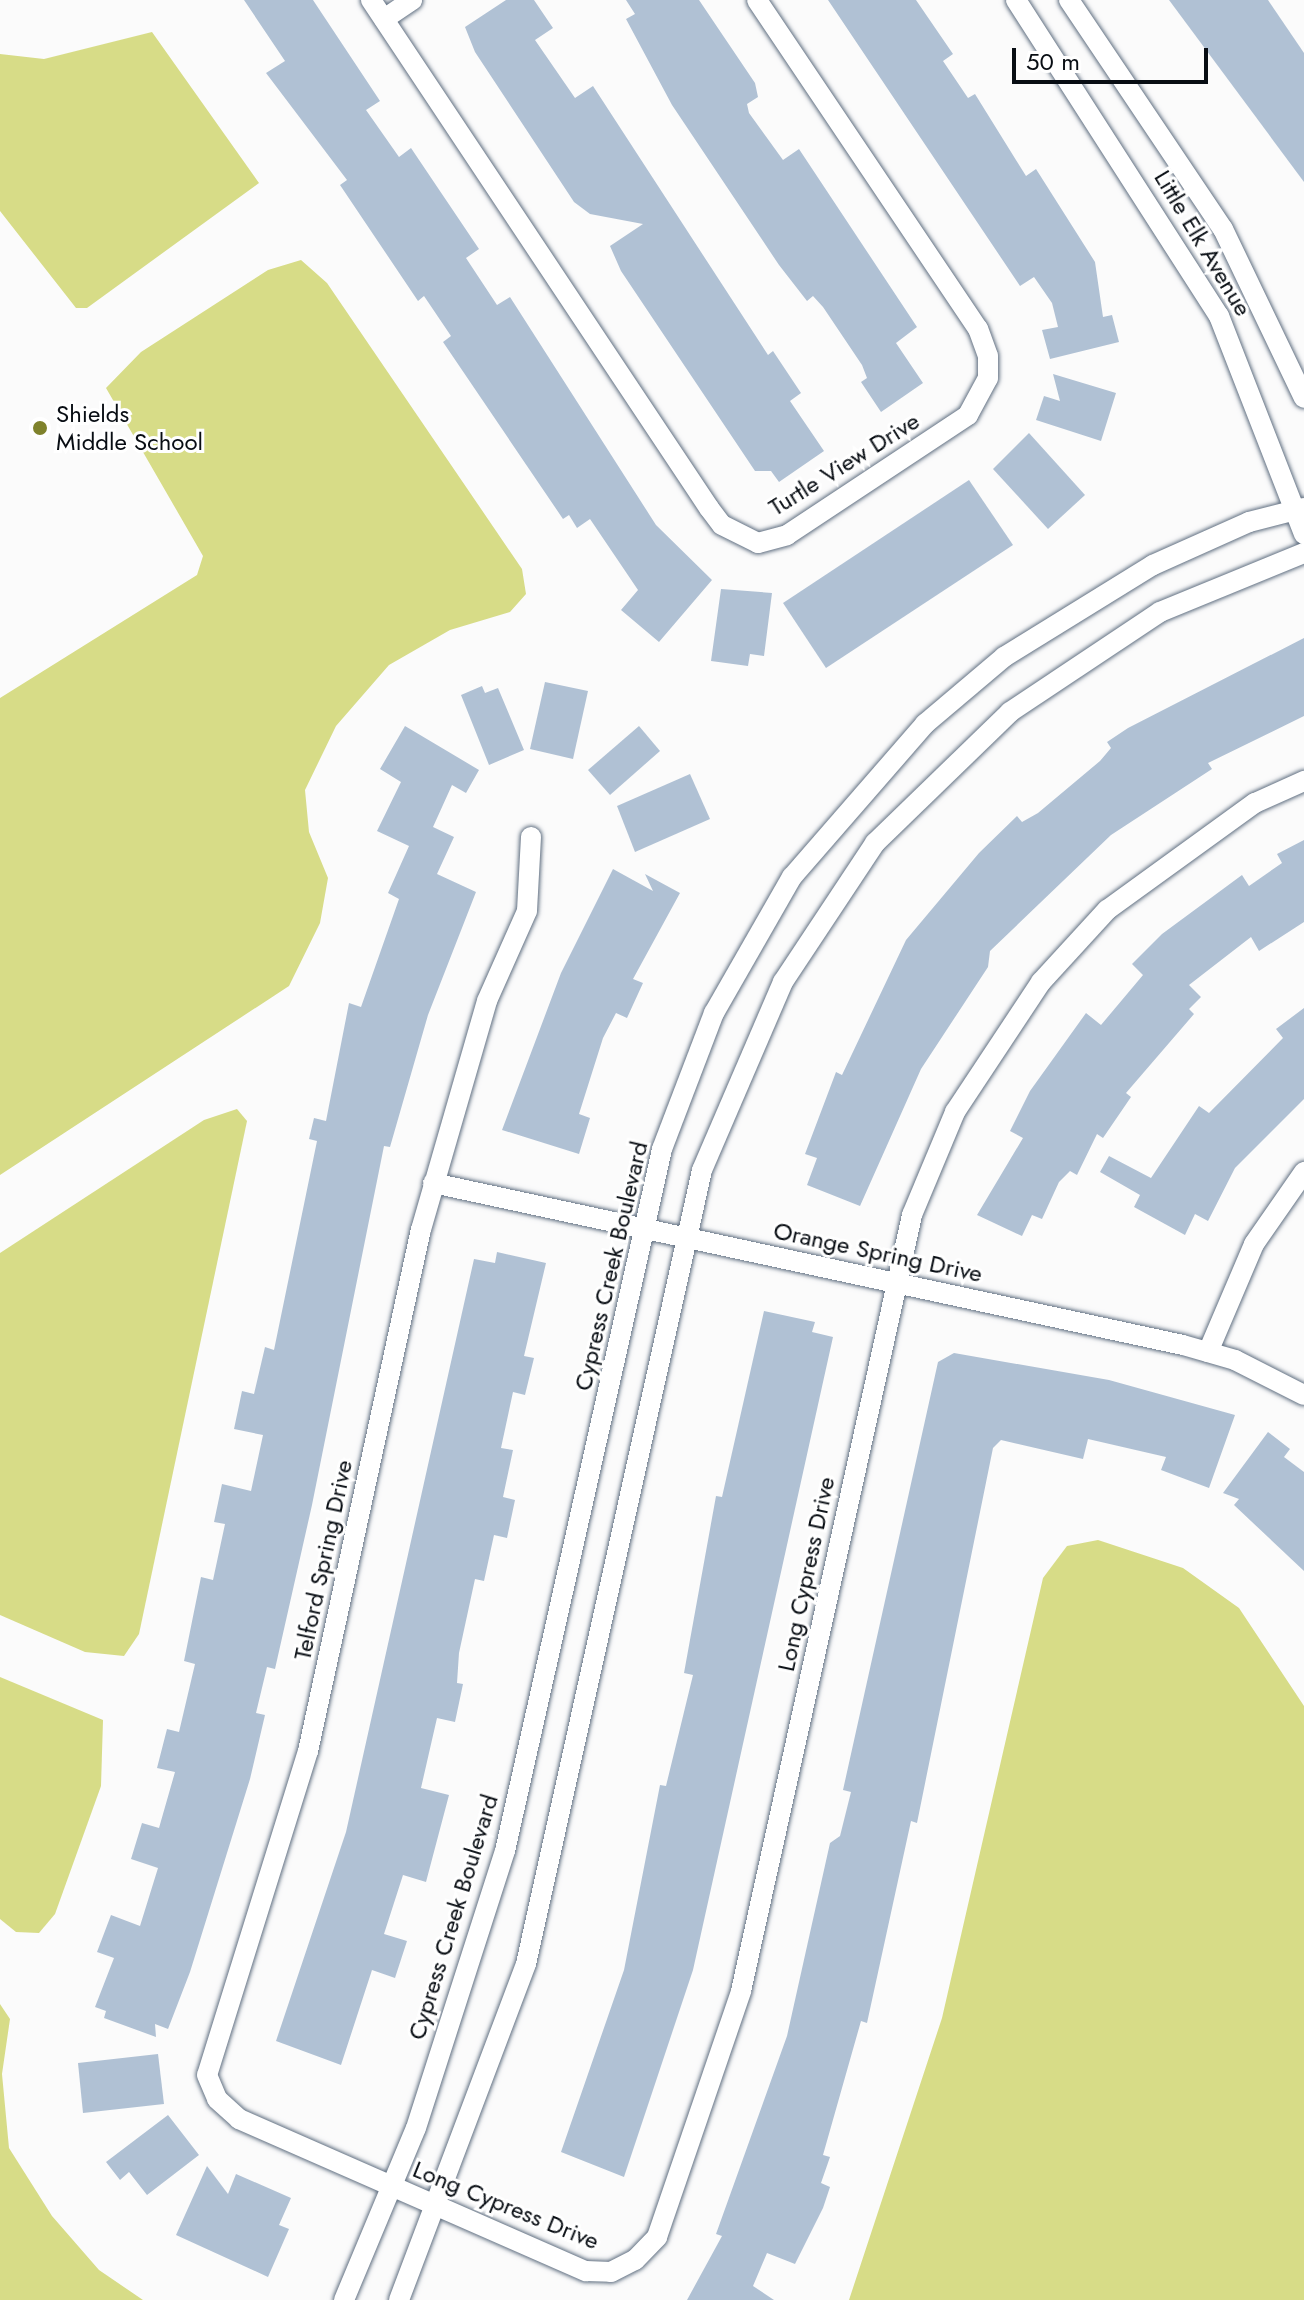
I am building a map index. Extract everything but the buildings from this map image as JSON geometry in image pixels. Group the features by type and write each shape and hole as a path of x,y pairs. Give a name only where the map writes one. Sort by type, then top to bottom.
{"street":[{"name":"Turtle View Drive","path":"371,0 709,508 722,525 758,543 787,535 968,415 988,378 988,356 978,329 757,0"},
{"path":"384,19 412,0"},
{"name":"Little Elk Avenue","path":"1016,0 1219,316 1300,509 1304,534"},
{"name":"Little Elk Avenue","path":"1069,0 1223,229 1304,398"},
{"name":"Cypress Creek Boulevard","path":"344,2300 393,2186 505,1851 662,1149 714,1013 792,877 915,735 1004,657 1153,565 1300,509"},
{"path":"399,2300 526,1964 686,1238 740,1070 783,982 875,843 989,732 1073,665 1160,612 1304,553"},
{"name":"Long Cypress Drive","path":"393,2186 586,2271 611,2272 635,2260 657,2237 741,1991 912,1215 955,1112 1041,982 1107,910 1255,803 1304,781"},
{"name":"Telford Spring Drive","path":"393,2186 239,2119 217,2099 207,2075 308,1751 433,1183 487,1001 527,911 531,837"},
{"path":"1208,1352 1254,1244 1304,1172"},
{"name":"Orange Spring Drive","path":"433,1183 1208,1352 1304,1395"}],"shaded area":[{"path":"152,32 259,183 87,308 76,308 0,211 0,54 44,59"},
{"path":"301,260 327,283 522,569 526,594 510,612 450,630 389,665 336,726 305,790 309,832 328,878 320,923 289,986 0,1175 0,698 197,575 203,556 106,388 141,352 268,270"},
{"path":"237,1109 247,1121 139,1634 124,1656 85,1652 0,1615 0,1253 204,1120"},
{"path":"1098,1540 1183,1568 1239,1608 1304,1706 1304,2300 849,2300 942,2018 1043,1578 1067,1546"},
{"path":"0,1677 103,1720 101,1786 55,1914 39,1933 16,1932 0,1919"},
{"path":"0,2004 10,2019 2,2074 9,2148 52,2216 99,2270 143,2300 0,2300"}],"place":[{"name":"Shields Middle School","path":"40,428"}]}
